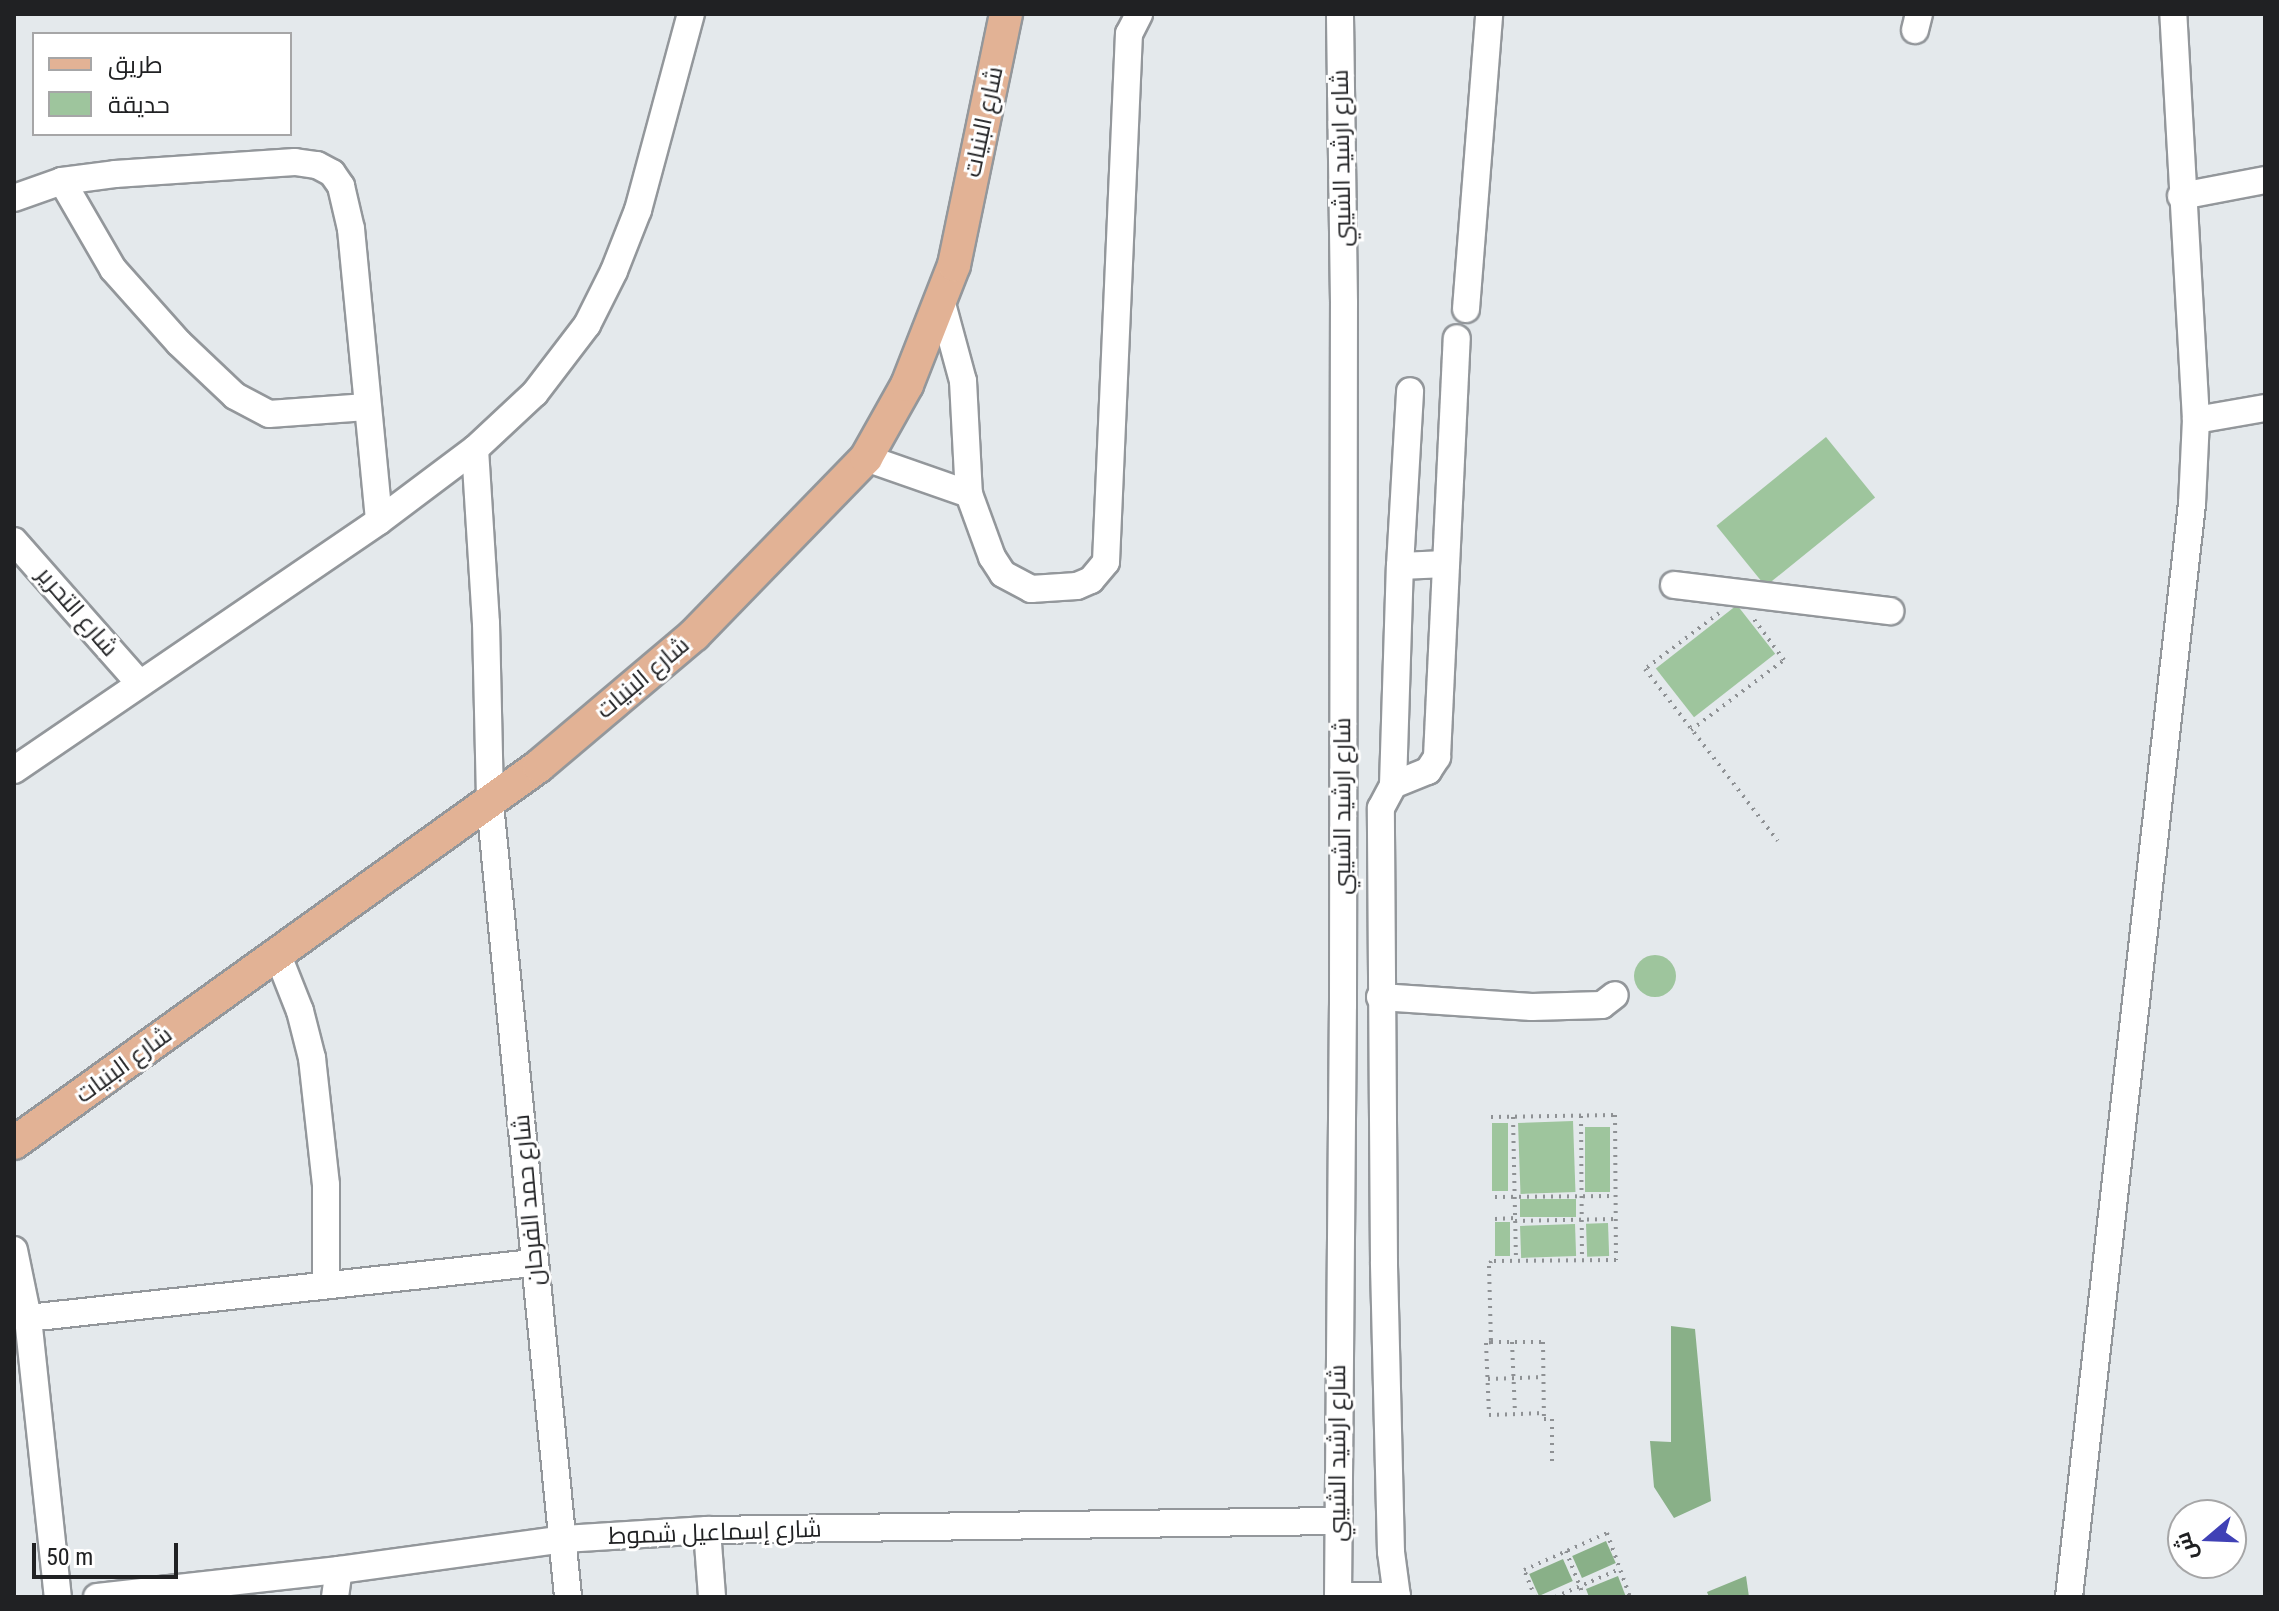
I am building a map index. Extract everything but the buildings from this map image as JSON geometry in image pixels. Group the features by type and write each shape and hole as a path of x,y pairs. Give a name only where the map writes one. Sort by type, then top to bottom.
{"main road":[{"name":"شارع البنيات","path":"14,1143 490,804 694,635 866,458 907,385 954,265 1006,14"}],"street":[{"path":"14,770 379,521 475,449 535,393 587,325 614,271 638,210 691,14"},
{"path":"941,300 963,381 969,494 992,557 1003,574 1020,586 1031,589 1077,586 1100,572 1106,562 1129,34 1139,14"},
{"name":"شارع ارشيد الشيبي","path":"1338,1591 1343,1005 1340,14"},
{"path":"1466,309 1489,14"},
{"path":"2069,1597 2186,586 2196,420 2173,14"},
{"path":"14,198 62,181 295,162 317,165 332,173 341,186 351,229 379,521"},
{"path":"2181,196 2265,180"},
{"path":"62,181 113,269 179,343 235,396 269,414 367,407"},
{"path":"1393,785 1428,771 1437,757 1457,338"},
{"path":"1338,1591 1396,1591 1389,1509 1380,997 1381,808 1393,785 1400,566 1410,391"},
{"path":"2196,420 2265,408"},
{"name":"شارع حمد الفرحان","path":"475,449 486,623 490,804 568,1597"},
{"path":"866,458 969,494"},
{"name":"شارع التحرير","path":"14,541 139,683"},
{"path":"1400,566 1446,564"},
{"path":"1674,585 1890,611"},
{"path":"277,953 300,1011 312,1058 326,1185 326,1285"},
{"path":"1380,997 1532,1007 1602,1005 1615,995"},
{"path":"14,1250 28,1318 27,1410 58,1597"},
{"path":"28,1318 533,1263"},
{"name":"شارع إسماعيل شموط","path":"97,1597 339,1570 564,1539 707,1530 1337,1521"},
{"path":"707,1530 712,1597"},
{"path":"335,1597 339,1570"}],"path":[{"path":"1727,607 1645,669 1778,841"},
{"path":"1691,730 1784,660 1748,611"},
{"path":"1491,1117 1615,1115 1616,1219 1616,1260 1491,1261 1491,1342"},
{"path":"1581,1116 1582,1260"},
{"path":"1513,1117 1516,1261"},
{"path":"1495,1197 1615,1196"},
{"path":"1495,1219 1616,1219"},
{"path":"1512,1342 1515,1414"},
{"path":"1544,1413 1489,1415 1486,1343 1543,1342 1544,1377 1544,1413 1544,1419 1552,1419 1552,1462"},
{"path":"1488,1379 1544,1377"},
{"path":"1535,1597 1524,1570 1607,1533 1630,1597"},
{"path":"1566,1551 1584,1597"},
{"path":"1555,1597 1620,1569"}],"green space":[{"path":"1826,437 1875,498 1766,586 1716,526"},
{"path":"1737,605 1775,654 1694,717 1656,668"},
{"path":"1655,955 1670,961 1676,976 1670,991 1655,997 1640,991 1634,976 1640,961"},
{"path":"1573,1121 1575,1192 1521,1194 1518,1123"},
{"path":"1492,1123 1508,1123 1508,1191 1492,1191"},
{"path":"1585,1127 1610,1127 1610,1192 1585,1192"},
{"path":"1520,1199 1576,1199 1576,1217 1520,1217"},
{"path":"1495,1222 1510,1222 1510,1256 1495,1256"},
{"path":"1608,1223 1609,1256 1587,1257 1586,1224"},
{"path":"1575,1224 1576,1256 1521,1258 1520,1226"},
{"path":"1671,1326 1695,1329 1711,1501 1674,1518 1654,1487 1650,1441 1671,1442"},
{"path":"1606,1541 1616,1563 1582,1578 1572,1556"},
{"path":"1563,1559 1573,1581 1539,1596 1529,1574"},
{"path":"1618,1576 1626,1597 1589,1597 1586,1589"},
{"path":"1746,1576 1749,1597 1709,1597 1707,1592"}]}
